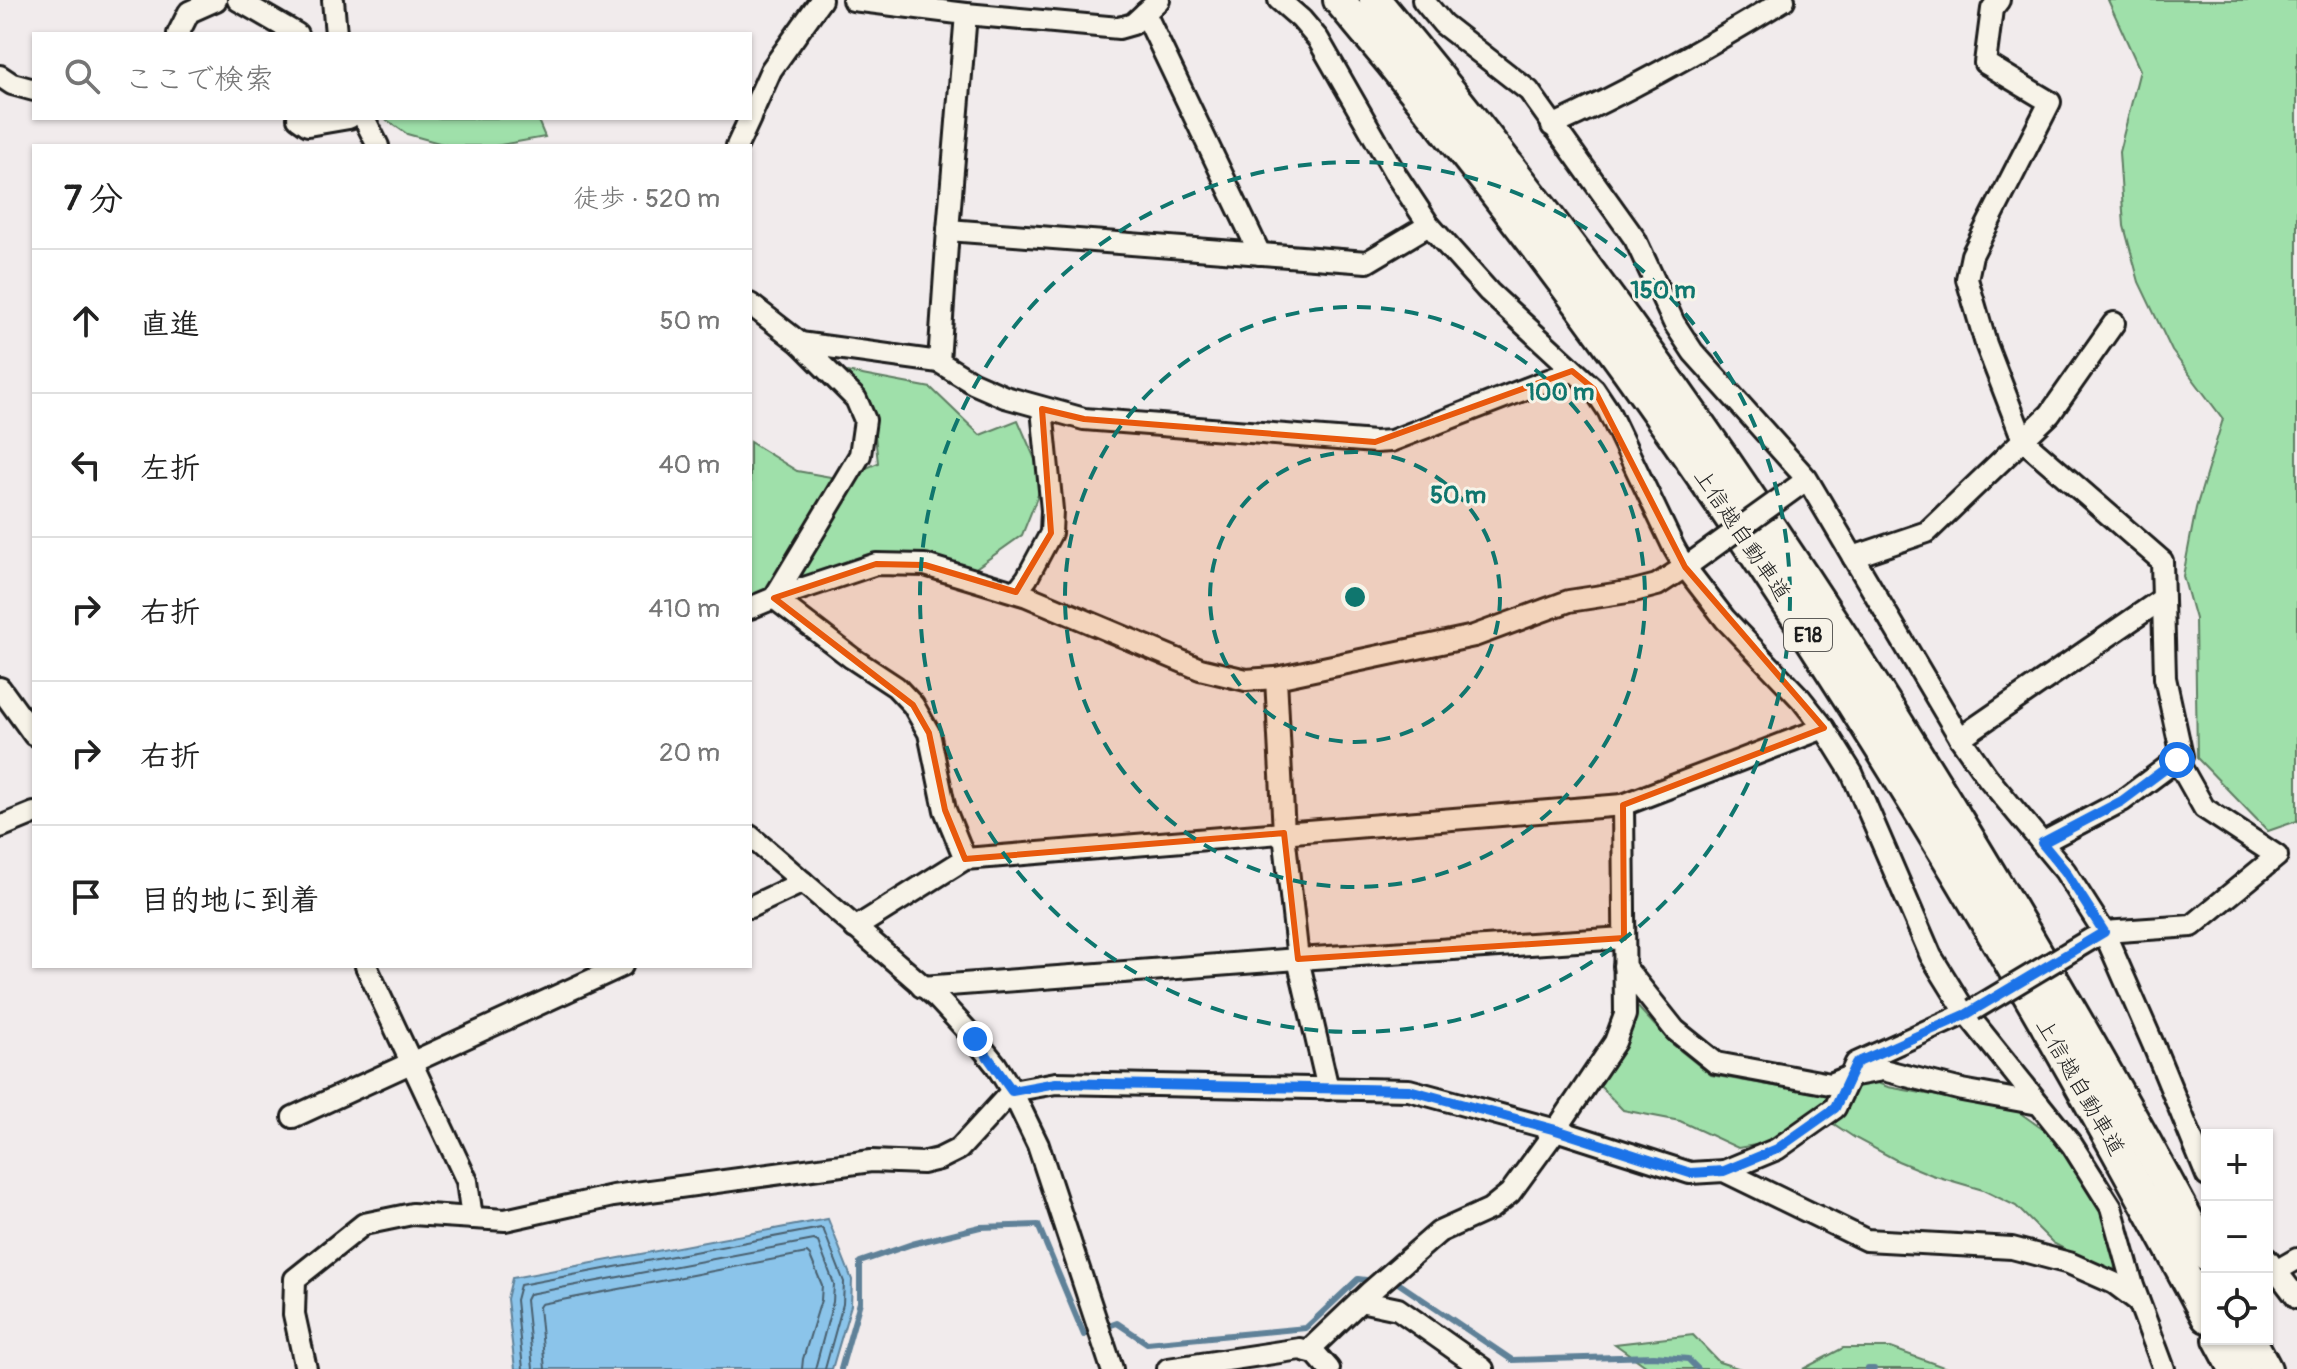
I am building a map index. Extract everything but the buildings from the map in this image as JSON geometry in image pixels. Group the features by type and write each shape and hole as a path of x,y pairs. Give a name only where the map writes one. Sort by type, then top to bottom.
{"highway":[{"name":"上信越自動車道","path":"1339,0 1420,97 1562,280 1689,456 1781,594 1869,731 2001,948 2123,1161 2201,1306"},
{"name":"上信越自動車道","path":"1375,0 1513,168 1582,260 1777,537 1896,719 2018,919 2201,1245"},
{"path":"2222,1345 2235,1369"},
{"path":"2253,1345 2266,1369"}],"street":[{"path":"179,32 189,12 216,0"},
{"path":"238,0 294,32"},
{"path":"333,0 341,32"},
{"path":"752,113 771,70 821,0"},
{"path":"853,0 959,8 1119,28 1133,24 1152,7 1260,254"},
{"path":"1279,0 1318,39 1396,175 1429,225 1489,292 1594,389 1608,410 1674,548 1690,564 1725,619 1801,699 1824,728 1852,773 1931,956 2072,1145 2111,1207 2138,1301 2164,1369"},
{"path":"1423,0 1443,24 1529,91 1635,239 1674,323 1693,352 1802,483 1853,557 1960,738 1988,778 2065,871 2153,1044 2201,1161"},
{"path":"1552,126 1721,39 1784,0"},
{"path":"1999,0 1992,9 1985,63 2050,102 1972,255 1967,279 1986,344 2023,440 2162,561 2165,678 2182,756 2122,801 2042,843"},
{"path":"939,362 959,8"},
{"path":"752,71 771,70"},
{"path":"0,76 12,84 32,89"},
{"path":"301,120 308,125 337,120"},
{"path":"365,120 377,144"},
{"path":"738,144 749,120"},
{"path":"948,230 1367,262 1429,225"},
{"path":"752,306 800,343 856,399 865,420 860,455 774,598"},
{"path":"1853,557 1927,532 2050,414 2114,323"},
{"path":"800,343 939,362 973,383 1005,397 1084,419 1383,441 1391,441 1572,371"},
{"path":"1016,592 1051,533 1052,510 1042,409"},
{"path":"752,607 876,564 925,565 1016,592 1200,669 1246,680 1276,678 1474,636 1569,601 1657,585 1802,483"},
{"path":"774,598 852,658 896,687 913,705 929,733 945,810 965,859"},
{"path":"1960,738 2162,599"},
{"path":"1276,678 1284,833 1298,959 1328,1089"},
{"path":"0,688 32,732"},
{"path":"855,928 965,859 1623,805 1824,728"},
{"path":"306,1369 294,1314 295,1279 364,1224 412,1214 505,1220 613,1196 871,1161 922,1163 959,1149 1012,1091 1056,1083 1409,1090 1556,1130 1690,1173 1724,1171 1777,1149 1835,1108 1856,1063 1970,1012 2097,936 2192,926 2277,856 2204,808 2177,760"},
{"path":"1308,1351 1398,1266 1439,1232 1490,1209 1510,1193 1615,1042 1625,1015 1623,805"},
{"path":"0,827 32,814"},
{"path":"752,838 937,998 975,1039 1012,1091 1038,1145 1112,1369"},
{"path":"752,906 803,882"},
{"path":"922,987 1624,938"},
{"path":"1624,966 1675,1030 1716,1063 1830,1084 1850,1076 1883,1070 1962,1090 2039,1104"},
{"path":"367,968 467,1181 472,1218"},
{"path":"293,1117 618,968"},
{"path":"1724,1171 1866,1240 2012,1248 2069,1263 2114,1283 2138,1301"},
{"path":"2273,1265 2297,1259"},
{"path":"2273,1268 2297,1298"},
{"path":"1365,1296 1398,1309 1483,1369"},
{"path":"1168,1369 1300,1349 1315,1353 1329,1369"}],"highlighted area":[{"path":"1572,371 1594,389 1685,567 1824,728 1623,805 1624,938 1298,959 1284,833 965,859 945,810 929,733 913,705 774,598 876,564 925,565 1016,592 1051,533 1042,409 1084,419 1375,442"}],"green space":[{"path":"2108,0 2297,0 2297,821 2268,831 2197,758 2195,619 2183,576 2196,508 2223,419 2172,351 2139,282 2124,226 2119,152 2140,70"},
{"path":"387,120 538,120 545,137 506,144 443,144 407,134"},
{"path":"841,371 931,388 980,435 1018,420 1044,480 1022,535 970,572 933,557 869,556 752,595 752,443 797,471 842,479 878,463 873,416"},
{"path":"1634,1003 1671,1043 1711,1075 1832,1096 1867,1079 1888,1087 2016,1110 2055,1138 2104,1205 2116,1253 2114,1276 2053,1243 2016,1206 1983,1190 1898,1161 1826,1119 1785,1140 1738,1148 1680,1121 1623,1110 1597,1083 1623,1051"},
{"path":"1693,1335 1719,1362 1741,1369 1650,1369 1615,1344"},
{"path":"1843,1348 1891,1348 1949,1369 1803,1369"}],"water":[{"path":"828,1219 852,1280 851,1305 832,1369 515,1369 507,1299 512,1278"}],"waterway":[{"path":"841,1369 860,1302 860,1262 912,1244 980,1227 1038,1225 1084,1335 1117,1323 1147,1343 1306,1328 1358,1279 1374,1281"},
{"path":"1389,1282 1398,1283 1512,1360 1654,1356 1688,1359 1698,1369"},
{"path":"1868,1369 1874,1369"}],"route":[{"path":"975,1039 1012,1091 1056,1083 1409,1090 1556,1130 1690,1173 1724,1171 1777,1149 1835,1108 1856,1063 1967,1014 2104,932 2065,871 2042,843 2122,801 2177,760"}]}
